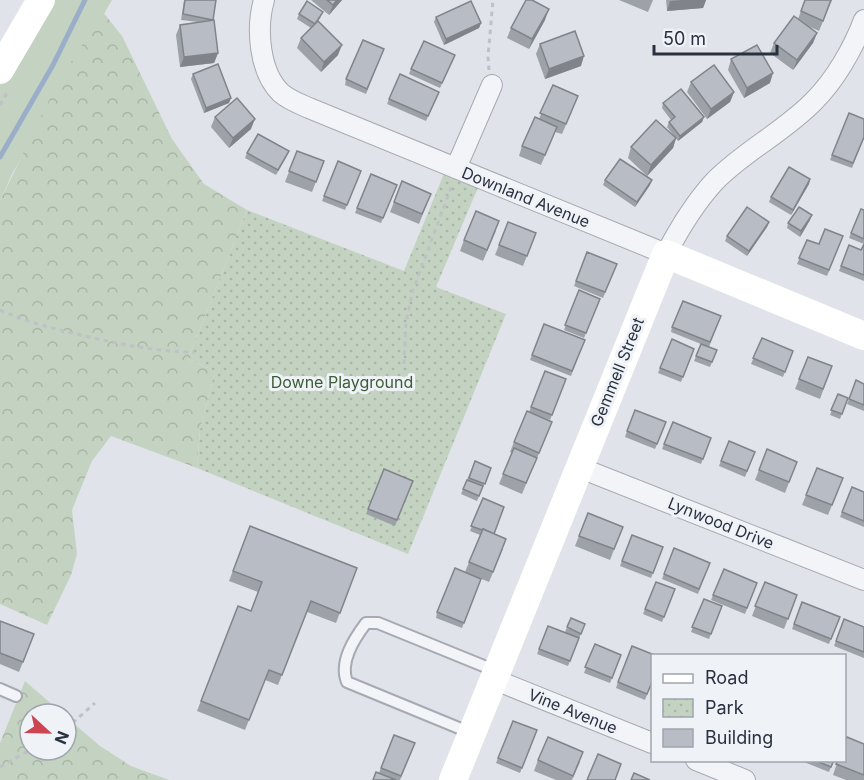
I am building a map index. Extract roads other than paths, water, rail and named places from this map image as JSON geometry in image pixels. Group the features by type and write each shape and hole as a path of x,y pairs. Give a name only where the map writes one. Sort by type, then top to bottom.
{"street":[{"path":"0,70 41,0"},
{"name":"Downland Avenue","path":"264,0 260,25 263,60 268,74 283,95 309,108 864,336"},
{"name":"Gemmell Street","path":"453,780 666,254 686,219 714,183 762,141 814,101 842,64 863,24"},
{"path":"456,168 492,85"},
{"name":"Lynwood Drive","path":"578,467 864,580"},
{"name":"Vine Avenue","path":"495,675 651,743"},
{"path":"701,762 745,780"}],"lane":[{"path":"472,733 347,682 346,663 354,638 366,623 378,623 495,675"},
{"path":"0,689 16,696"}],"waterway":[{"path":"0,157 53,65 85,0"}],"park label":[{"name":"Downe Playground","path":"342,382"}]}
